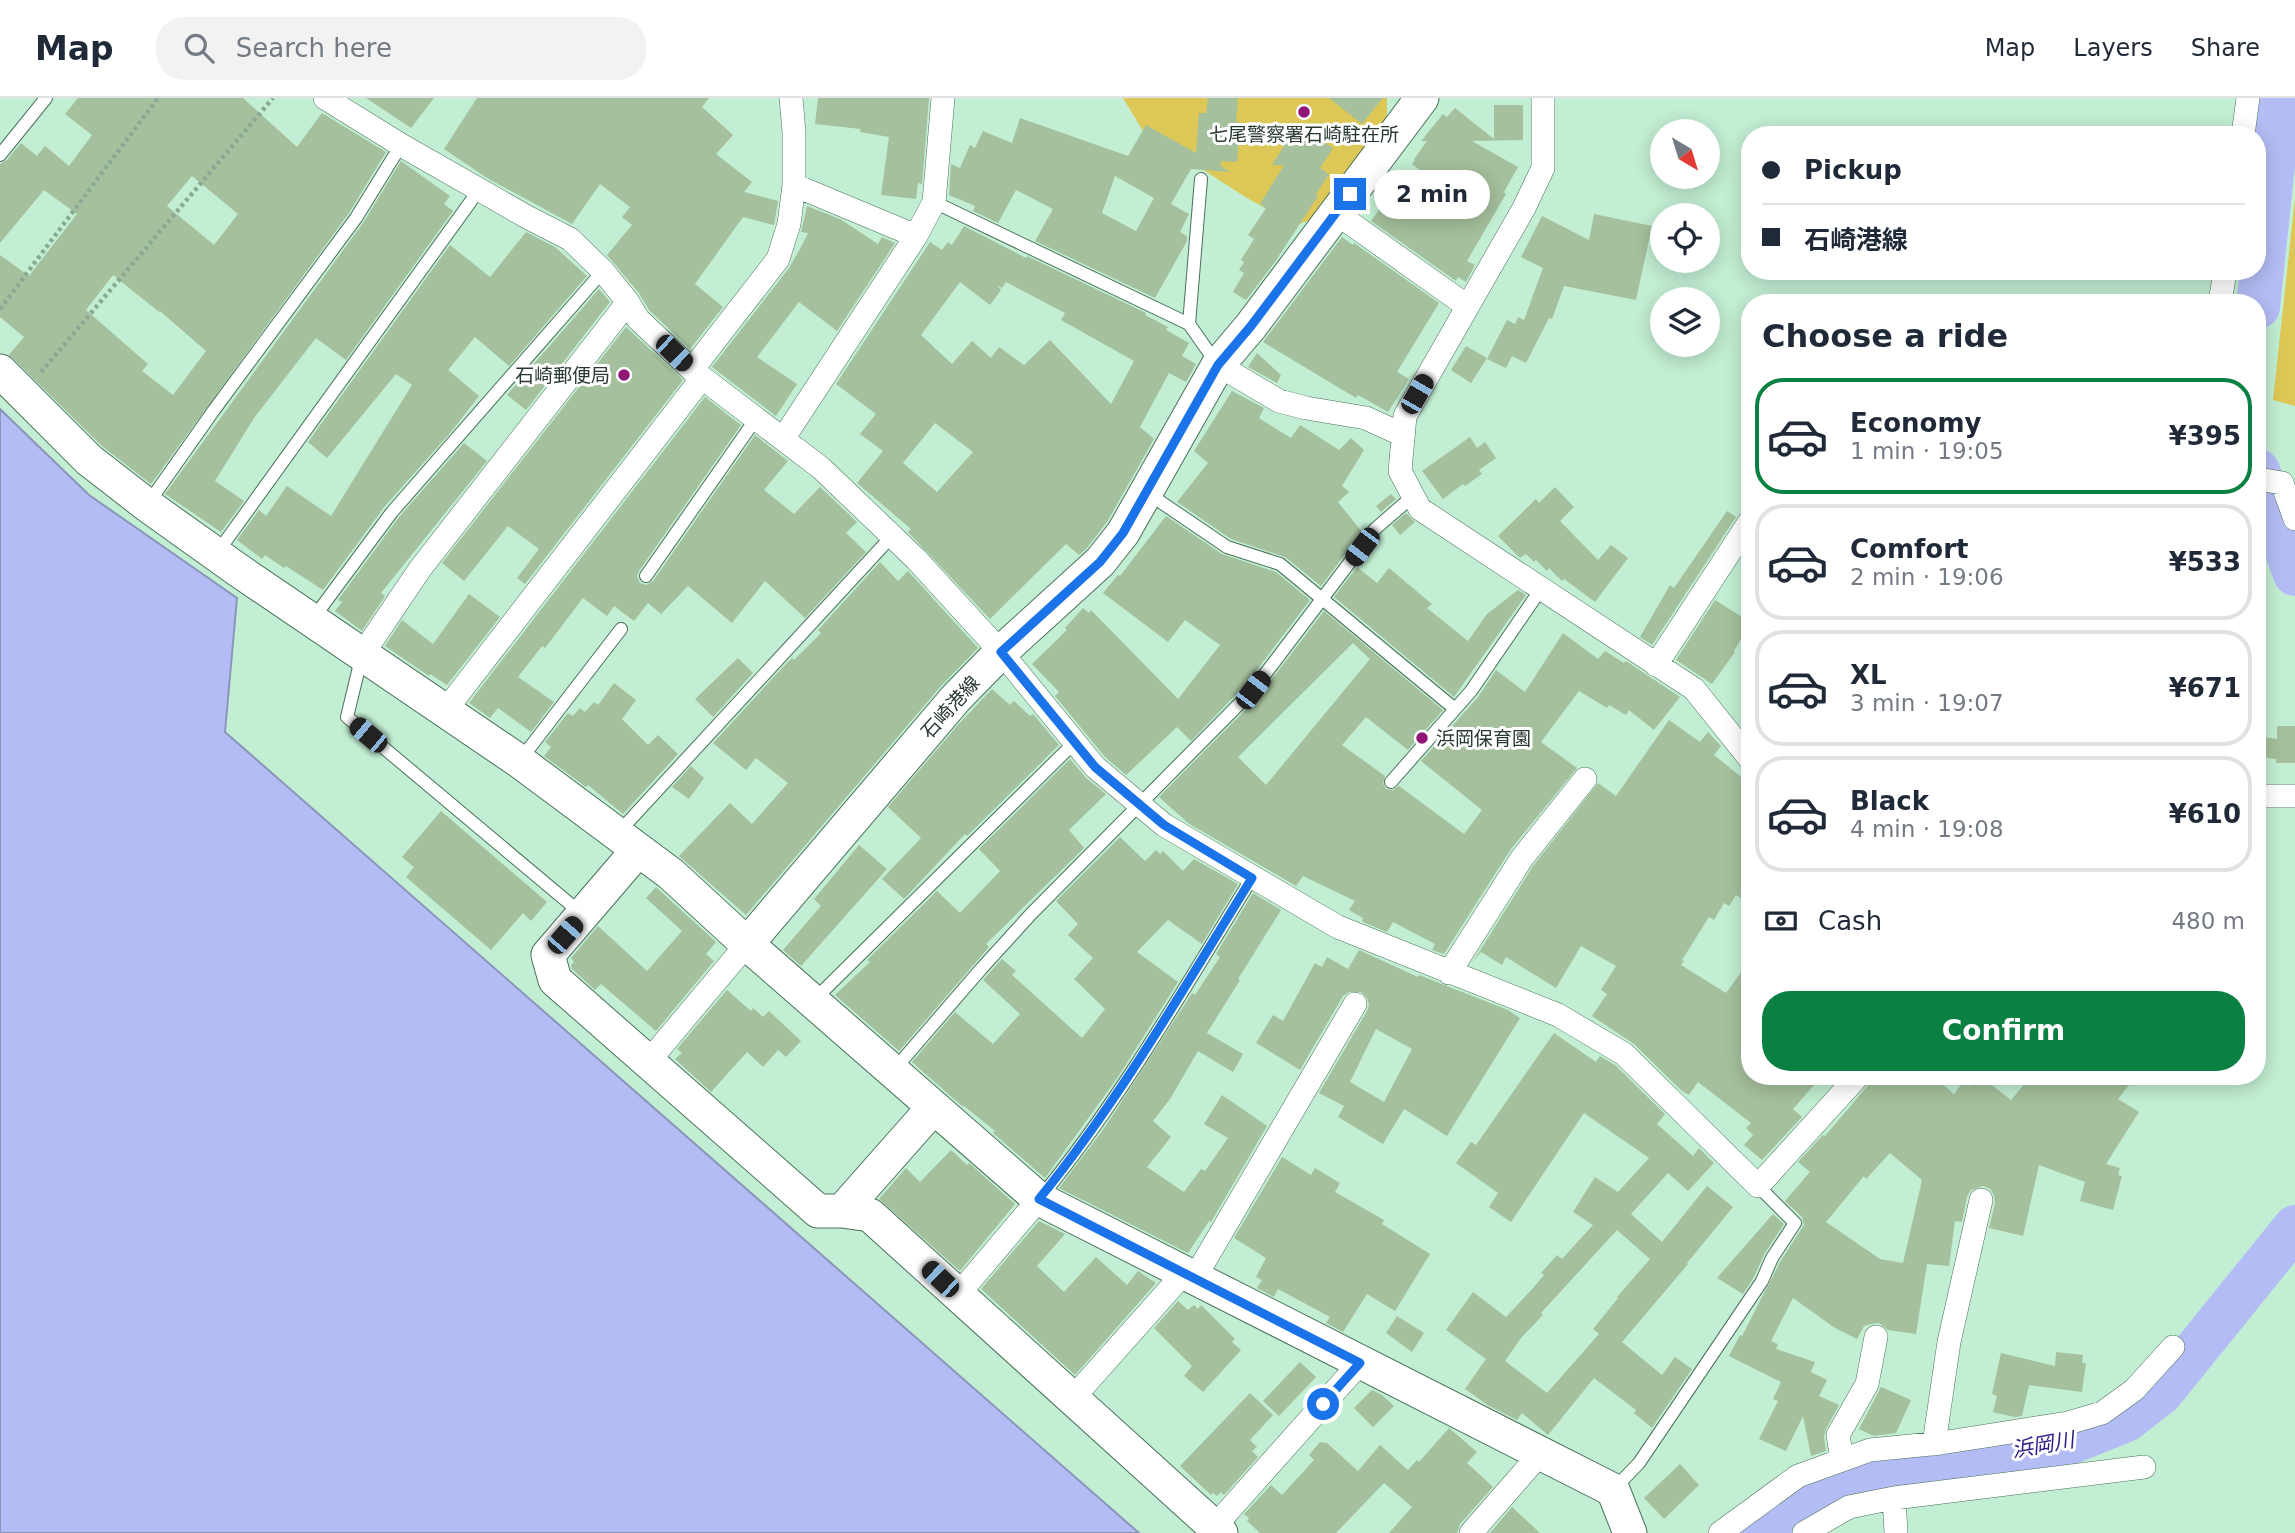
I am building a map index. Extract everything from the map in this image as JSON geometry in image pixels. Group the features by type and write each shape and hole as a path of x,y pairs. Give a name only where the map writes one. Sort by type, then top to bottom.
{"street":[{"path":"325,98 479,190 570,239 603,271 638,318 697,374 821,468 916,559 1001,652 1095,767 1164,825 1338,927 1558,1015 1624,1054 1758,1186 1850,1085"},
{"path":"445,711 697,374 778,259 789,224 794,186 791,98"},
{"path":"783,439 916,236 934,202 943,98"},
{"name":"石崎港線","path":"747,944 956,698 1001,652 1100,562 1123,533 1218,365 1251,326 1422,98"},
{"path":"1543,98 1543,168 1524,208 1405,415 1400,471 1420,509 1693,689 1741,748"},
{"path":"2244,126 2248,98"},
{"path":"794,186 916,236"},
{"path":"1336,213 1467,306"},
{"path":"362,655 420,569 628,302"},
{"path":"1218,365 1279,401 1366,418 1403,435"},
{"path":"11,382 89,460 148,505 216,555 519,761 671,874 747,944 1039,1199 1613,1490 1630,1533"},
{"path":"2266,480 2282,483 2295,519"},
{"path":"1656,665 1741,535"},
{"path":"1449,973 1521,858 1585,779"},
{"path":"2266,796 2295,796"},
{"path":"627,842 583,914 548,956 555,980 818,1211 870,1215 1217,1530 1360,1363"},
{"path":"648,1062 747,944"},
{"path":"1072,1399 1189,1276 1355,1003"},
{"path":"842,1211 933,1108"},
{"path":"957,1296 1039,1199"},
{"path":"1934,1444 1949,1342 1981,1200"},
{"path":"1842,1459 1838,1435 1867,1384 1876,1337"},
{"path":"1720,1533 1798,1476 1870,1450 1934,1444 2068,1423 2102,1413 2134,1391 2172,1347"},
{"path":"1471,1533 1540,1454"},
{"path":"1804,1533 1849,1507 1894,1498 2144,1467"},
{"path":"1894,1498 1896,1533"}],"lane":[{"path":"0,155 46,98"},
{"path":"148,505 214,410 356,218 401,145"},
{"path":"1189,324 1201,179"},
{"path":"216,555 479,190"},
{"path":"934,202 1189,324 1218,365"},
{"path":"312,621 392,512 603,271"},
{"path":"646,576 755,420"},
{"path":"1146,492 1227,547 1280,564 1455,709"},
{"path":"892,1072 998,950 1253,690 1375,530 1413,496"},
{"path":"627,842 892,536"},
{"path":"1391,782 1471,691 1541,589"},
{"path":"519,761 621,629"},
{"path":"362,655 347,717 583,914"},
{"path":"813,1002 1074,743"},
{"path":"1039,1199 1065,1167 1111,1099 1252,878"},
{"path":"1613,1490 1639,1463 1762,1281 1772,1258 1795,1223 1758,1186"}],"path":[{"path":"0,309 159,98"},
{"path":"11,382 273,98"}],"shaded area":[{"path":"1123,98 1387,98 1387,141 1354,204 1296,225 1247,198 1143,131"},
{"path":"2295,198 2295,406 2273,400"}],"water":[{"path":"0,409 89,495 237,598 225,732 1139,1533 0,1533"}],"building":[{"path":"78,98 243,98 297,147 322,113 386,152 349,213 151,484 102,446 9,355 24,337 0,317 0,255 29,276 77,214 44,190 0,243 0,164 7,160 21,143 37,156 45,146 69,166 92,135 65,114","holes":["192,176 238,214 214,245 167,206","113,275 206,351 173,395 142,371 148,364 86,310"]},
{"path":"366,98 434,98 411,128"},
{"path":"477,98 709,98 702,107 733,135 716,154 752,182 744,192 778,201 774,225 743,217 695,284 723,307 690,349 649,310 639,293 607,255 632,225 622,217 630,207 600,184 572,224 487,178 444,149"},
{"path":"818,98 929,98 922,184 918,183 916,199 881,195 889,137 860,132 861,129 815,124"},
{"path":"1208,98 1238,98 1236,122 1240,122 1237,162 1221,161 1221,166 1230,172 1191,169 1171,204 1189,214 1180,232 1187,236 1187,241 1155,298 1035,241 1053,209 1016,190 998,223 973,211 975,206 949,195 951,164 960,168 970,145 975,148 983,131 1012,143 1020,118 1128,156 1146,125 1196,153 1199,113 1206,113","holes":["1115,176 1154,198 1136,231 1102,213"]},
{"path":"1329,98 1383,98 1362,124"},
{"path":"1494,105 1523,105 1523,140 1472,141 1518,167 1504,192 1506,194 1467,261 1475,265 1466,282 1458,277 1456,281 1371,221 1395,188 1443,219 1457,200 1412,164 1427,141 1421,141 1443,114 1447,117 1455,108 1494,139"},
{"path":"1297,125 1333,148 1320,168 1329,174 1316,194 1318,196 1275,262 1246,300 1233,292 1244,273 1239,270 1244,262 1241,260 1254,239 1248,235 1266,208 1260,204 1284,165 1272,165"},
{"path":"401,161 450,196 444,204 453,211 346,360 316,338 254,418 215,481 244,501 221,532 165,494 363,223"},
{"path":"807,206 840,219 878,244 882,237 895,243 837,331 799,302 757,357 797,384 776,416 712,367 789,268 808,233 801,232"},
{"path":"1594,214 1650,226 1636,300 1564,286 1552,319 1549,318 1526,363 1512,356 1506,368 1487,359 1507,320 1515,324 1518,317 1524,320 1543,268 1521,257 1542,216 1589,240"},
{"path":"964,226 1026,258 1027,256 1146,313 1145,315 1168,327 1166,330 1189,343 1182,356 1196,364 1186,382 1169,373 1140,427 1154,439 1107,522 1086,549 1079,555 1066,544 990,619 908,532 911,529 857,483 883,451 860,434 876,414 836,384 930,242 942,250 948,242 952,245","holes":["960,282 990,305 1001,290 997,285 1002,288 1006,282 1065,313 1061,320 1134,361 1111,404 1050,340 1024,365 999,347 991,358 972,341 952,364 921,335","935,423 973,452 937,492 903,463"]},
{"path":"526,232 555,247 587,276 509,366 475,337 448,370 479,396 451,432 385,506 323,590 265,555 262,559 237,540 259,510 266,516 287,486 331,516 412,385 396,374 327,458 308,442 450,245 490,277"},
{"path":"1342,237 1439,303 1397,372 1409,379 1388,412 1358,395 1356,398 1263,342"},
{"path":"599,289 610,302 526,410 507,395"},
{"path":"626,327 683,380 525,584 517,578 539,549 508,526 464,581 442,563"},
{"path":"1466,346 1487,358 1471,383 1451,370"},
{"path":"1257,353 1281,375 1277,383 1248,367"},
{"path":"1232,391 1264,408 1259,418 1291,438 1300,425 1339,450 1351,438 1364,450 1342,486 1349,492 1338,502 1362,532 1321,586 1285,557 1231,539 1177,502 1208,463 1194,451"},
{"path":"705,397 741,425 639,571 637,576 640,583 646,585 653,581 755,435 788,461 764,490 794,514 820,487 857,522 846,533 866,552 805,618 765,581 732,623 688,586 661,614 648,603 634,621 614,606 607,616 583,598 545,648 542,646 518,677 554,702 531,732 498,708 490,718 469,703"},
{"path":"1470,437 1477,448 1485,442 1496,458 1479,470 1482,474 1443,499 1422,471"},
{"path":"464,443 487,461 381,593 385,596 362,631 335,611 342,602 338,600 399,517"},
{"path":"1555,487 1574,507 1560,521 1598,560 1611,545 1628,558 1595,602 1526,554 1520,558 1498,536 1536,499 1539,503"},
{"path":"1391,494 1396,499 1381,512 1376,506"},
{"path":"1727,511 1736,517 1652,645 1640,637 1670,585 1674,588"},
{"path":"1406,513 1415,522 1400,535 1392,525"},
{"path":"1166,516 1222,554 1276,572 1310,600 1246,684 1191,741 1177,727 1126,775 1105,757 1055,696 1059,692 1032,664 1067,630 1065,628 1083,608 1089,613 1091,610 1178,699 1220,645 1185,620 1168,642 1103,593 1118,575 1120,576"},
{"path":"880,562 898,581 908,571 978,648 941,686 746,915 679,856 730,803 752,824 788,783 756,758 746,770 713,743 783,667 792,658 794,660 821,633 818,630"},
{"path":"1357,567 1377,583 1389,568 1432,604 1427,608 1468,641 1487,614 1518,590 1526,595 1454,697 1334,597"},
{"path":"469,594 500,617 447,685 385,646 402,620 433,644"},
{"path":"1715,600 1741,616 1741,639 1712,684 1676,660"},
{"path":"1324,611 1443,710 1408,750 1366,717 1342,745 1385,776 1383,784 1386,789 1393,790 1399,786 1464,834 1482,810 1421,761 1478,697 1496,670 1525,692 1563,633 1598,659 1605,651 1624,663 1626,661 1680,697 1654,730 1629,710 1626,715 1609,705 1607,708 1579,691 1541,742 1577,768 1511,849 1444,954 1432,950 1435,944 1393,922 1387,932 1365,923 1363,918 1349,910 1355,901 1303,876 1296,886 1188,823 1159,797 1259,696","holes":["1353,643 1370,659 1266,785 1238,757"]},
{"path":"738,658 753,673 713,717 695,699"},
{"path":"614,683 636,700 622,719 648,745 658,735 678,754 623,814 588,785 586,787 544,756 551,747 545,742 568,713 573,716 580,708 585,712 594,702 598,705"},
{"path":"992,689 1010,705 1014,701 1030,716 1033,714 1059,745 967,836 965,834 904,899 882,879 921,838 888,807"},
{"path":"1669,720 1700,742 1708,732 1721,746 1714,755 1741,777 1741,898 1736,895 1729,906 1724,903 1714,920 1709,917 1681,965 1726,993 1741,972 1741,1085 1814,1085 1793,1109 1802,1117 1762,1160 1744,1145 1753,1135 1746,1128 1751,1123 1698,1082 1689,1095 1682,1091 1634,1044 1592,1016 1607,994 1601,990 1616,966 1581,946 1556,988 1506,957 1502,965 1481,952 1471,965 1533,866 1598,783 1616,796"},
{"path":"2277,726 2295,726 2295,763 2276,763 2276,759 2266,758 2266,737 2277,739"},
{"path":"1070,759 1086,778 1106,794 1069,830 1084,848 986,944 989,947 899,1051 835,995 937,891 960,913 1000,871 979,849"},
{"path":"691,766 704,778 689,799 672,787"},
{"path":"441,811 547,902 531,921 523,913 491,950 406,877 414,867 402,857"},
{"path":"1120,837 1145,861 1156,850 1160,854 1163,851 1183,871 1194,859 1238,884 1202,944 1168,920 1137,952 1178,982 1118,1077 1045,1178 993,1133 995,1131 912,1062 955,1012 993,1044 1020,1014 983,980 1002,959 1016,971 1012,975 1082,1038 1105,1009 1074,979 1093,958 1068,935 1078,924 1056,901"},
{"path":"859,845 887,869 801,966 783,950 821,906 814,899"},
{"path":"656,887 716,942 706,954 714,961 656,1031 601,984 595,990 572,969 574,962 571,958 598,926 647,971 682,931 646,898"},
{"path":"1253,893 1281,910 1207,1033 1243,1054 1233,1072 1198,1051 1170,1099 1153,1121 1171,1137 1147,1167 1184,1192 1201,1169 1205,1171 1228,1138 1204,1124 1222,1095 1267,1126 1211,1222 1209,1221 1188,1253 1059,1188 1105,1127 1192,993 1195,995 1220,957 1216,954"},
{"path":"1359,950 1418,977 1419,975 1508,1010 1520,1018 1447,1136 1404,1109 1383,1144 1338,1117 1344,1106 1319,1093 1367,1011 1367,998 1361,992 1349,992 1343,996 1300,1070 1256,1043 1273,1015 1283,1021 1315,963 1322,967 1327,957 1348,969","holes":["1376,1029 1412,1049 1384,1102 1350,1082"]},
{"path":"727,990 751,1011 753,1008 763,1017 769,1011 801,1041 786,1057 778,1050 763,1067 747,1052 711,1092 675,1059 682,1053 677,1049"},
{"path":"1554,1033 1596,1062 1600,1056 1615,1065 1665,1114 1657,1124 1693,1156 1699,1148 1714,1163 1688,1191 1668,1173 1631,1214 1662,1242 1707,1186 1733,1207 1622,1342 1662,1375 1675,1357 1692,1369 1652,1428 1634,1413 1636,1410 1594,1378 1548,1435 1522,1413 1517,1420 1489,1406 1465,1389 1486,1359 1446,1330 1473,1292 1506,1317 1544,1275 1541,1273 1557,1255 1562,1259 1593,1225 1573,1212 1595,1177 1618,1192 1649,1158 1584,1113 1511,1222 1489,1207 1498,1193 1456,1163 1471,1142 1476,1145","holes":["1617,1230 1650,1259 1593,1329 1599,1334 1547,1393 1505,1361 1521,1338 1543,1315 1541,1313"]},
{"path":"1868,1085 1944,1085 1954,1094 1961,1085 1992,1085 2011,1100 2024,1085 2129,1085 2118,1099 2139,1112 2106,1164 2120,1168 2118,1175 2122,1176 2113,1210 2080,1201 2085,1182 2039,1165 2023,1236 1989,1228 1995,1203 1994,1195 1990,1189 1983,1186 1971,1190 1962,1222 1955,1221 1949,1266 1927,1264 1916,1334 1888,1330 1879,1323 1864,1326 1857,1339 1835,1328 1793,1298 1771,1341 1778,1344 1776,1349 1815,1362 1811,1372 1827,1380 1819,1396 1839,1405 1826,1429 1826,1451 1811,1456 1803,1416 1786,1451 1759,1439 1778,1401 1773,1399 1781,1382 1729,1356 1780,1262 1804,1225 1802,1217 1785,1201 1810,1172 1798,1162 1823,1135 1825,1136","holes":["1890,1153 1922,1180 1903,1263 1880,1259 1826,1222 1864,1176 1866,1179"]},
{"path":"951,1150 1015,1204 960,1271 879,1199 906,1168 920,1182"},
{"path":"1282,1157 1311,1175 1315,1168 1340,1183 1335,1192 1384,1220 1382,1224 1430,1254 1395,1311 1367,1294 1343,1332 1326,1323 1330,1317 1278,1289 1274,1297 1257,1288 1262,1280 1256,1277 1266,1258 1234,1238"},
{"path":"1773,1214 1784,1224 1743,1294 1717,1278"},
{"path":"1039,1221 1065,1234 1037,1266 1064,1292 1096,1257 1127,1285 1138,1271 1156,1283 1075,1375 981,1289"},
{"path":"1178,1301 1188,1310 1194,1305 1198,1309 1201,1305 1235,1339 1232,1342 1241,1350 1203,1392 1184,1376 1192,1366 1154,1328"},
{"path":"1397,1316 1424,1333 1412,1352 1386,1333"},
{"path":"2056,1352 2083,1355 2082,1363 2086,1363 2082,1392 2029,1385 2022,1416 1993,1412 1997,1396 1992,1394 2001,1353 2055,1366"},
{"path":"1300,1362 1316,1377 1279,1416 1263,1401"},
{"path":"1881,1387 1911,1400 1896,1433 1874,1436 1859,1429"},
{"path":"1372,1390 1394,1406 1373,1427 1354,1408"},
{"path":"1250,1393 1273,1415 1250,1440 1257,1447 1252,1451 1258,1457 1224,1495 1221,1492 1217,1496 1213,1493 1211,1495 1180,1466"},
{"path":"1449,1428 1477,1452 1467,1463 1493,1487 1460,1524 1457,1533 1389,1533 1412,1507 1384,1483 1336,1533 1260,1533 1247,1521 1249,1518 1244,1514 1271,1485 1282,1495 1314,1460 1309,1455 1320,1442 1327,1443 1358,1471 1380,1445 1408,1470 1417,1460 1419,1462"},
{"path":"1680,1464 1699,1485 1664,1519 1644,1498"},
{"path":"1512,1507 1540,1533 1490,1533"}],"waterway":[{"name":"浜岡川","path":"2266,231 2280,98"},
{"name":"浜岡川","path":"2259,294 2261,280"},
{"name":"浜岡川","path":"2266,493 2295,574"},
{"name":"浜岡川","path":"1757,1533 1799,1504 1841,1485 1953,1458 2064,1445 2126,1420 2161,1393 2295,1227"}],"place":[{"name":"七尾警察署石崎駐在所","path":"1304,112"},
{"name":"石崎郵便局","path":"624,375"},
{"name":"浜岡保育園","path":"1422,738"}],"route":[{"path":"1323,1404 1360,1363 1039,1199 1065,1167 1134,1065 1252,878 1164,825 1095,767 1001,652 1100,562 1123,533 1218,365 1251,326 1350,194"}]}
